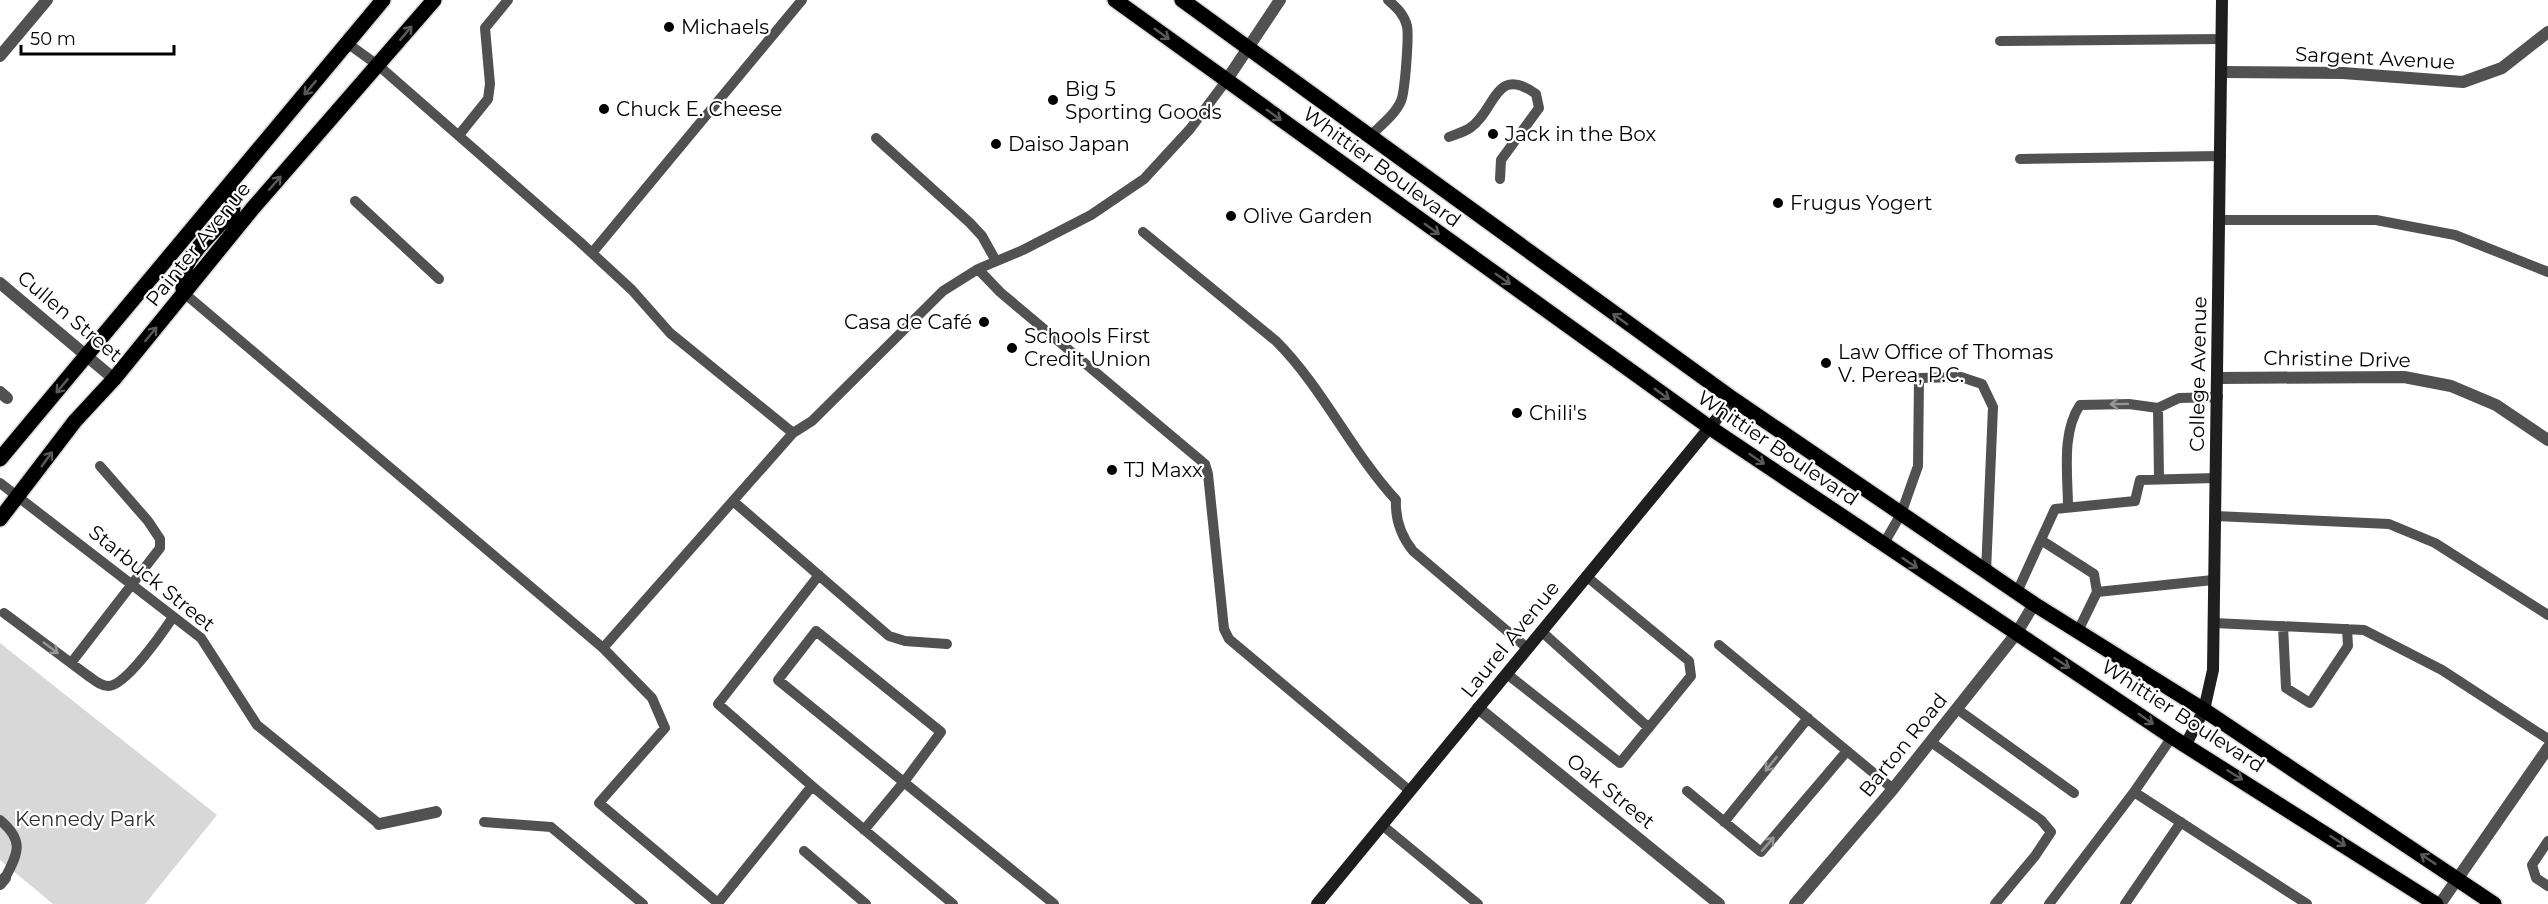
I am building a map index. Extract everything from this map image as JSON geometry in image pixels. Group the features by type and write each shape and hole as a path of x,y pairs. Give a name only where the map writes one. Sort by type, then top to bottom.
{"main road":[{"name":"Painter Avenue","path":"0,459 383,0"},
{"name":"Painter Avenue","path":"0,519 75,421 114,379 253,208 379,66 434,0"},
{"name":"Whittier Boulevard","path":"1115,0 1709,427 2179,741 2438,904"},
{"name":"Whittier Boulevard","path":"1182,0 1733,399 2034,604 2204,710 2494,904"},
{"path":"184,293 181,284 185,268 233,209 230,184"}],"street":[{"path":"0,56 47,0"},
{"path":"1226,81 1280,0"},
{"name":"College Avenue","path":"2179,741 2204,710 2213,670 2222,0"},
{"name":"Sargent Avenue","path":"2222,72 2343,73 2463,82 2502,68 2548,32"},
{"name":"Cullen Street","path":"0,283 114,379"},
{"name":"Christine Drive","path":"2218,378 2404,377 2451,386 2496,405 2548,440"},
{"name":"Laurel Avenue","path":"1317,904 1733,399"},
{"name":"Barton Road","path":"1794,904 1931,742 2016,634 2034,604"},
{"name":"Oak Street","path":"1478,708 1719,904"},
{"path":"2438,904 2458,879 2548,748"},
{"name":"Starbuck Street","path":"379,824 436,812"}],"lane":[{"path":"459,135 488,99 490,84 485,28 508,0"},
{"path":"592,253 802,0"},
{"path":"1369,137 1396,109 1402,100 1404,88 1407,27 1401,10 1388,0"},
{"path":"2000,41 2222,39"},
{"path":"347,42 379,66 592,253 632,290 670,333 794,433"},
{"path":"603,648 794,433 812,421 943,291 978,269 1091,215 1144,179 1190,129 1226,81"},
{"path":"1449,137 1472,127 1501,88 1512,84 1523,85 1536,94 1539,108 1501,160 1500,179"},
{"path":"876,138 970,223 982,236 996,261"},
{"path":"2020,159 2221,156"},
{"path":"355,201 438,279"},
{"path":"2220,220 2376,220 2455,235 2548,272"},
{"path":"1143,232 1276,341 1296,362 1374,477 1396,500 1395,517 1406,543 1527,648"},
{"path":"978,269 1000,292 1205,464 1208,474 1224,629 1229,639 1410,791"},
{"path":"184,293 603,648 652,698 665,728 599,803 718,903 812,786"},
{"path":"1883,544 1901,514 1918,466 1918,378 1961,377 1983,384 1993,407 1986,572"},
{"path":"2068,508 2067,452 2072,417 2080,405 2128,404 2158,408 2179,398 2218,398"},
{"path":"2158,408 2158,479"},
{"path":"71,663 160,548 160,539 148,521 100,466"},
{"path":"2017,592 2055,509 2135,501 2140,480 2216,478"},
{"name":"Starbuck Street","path":"0,483 201,638 257,724 379,824"},
{"path":"733,501 889,636 905,641 947,644"},
{"path":"2215,516 2389,524 2435,543 2548,615"},
{"path":"2041,540 2094,574 2097,592 2078,632"},
{"path":"819,575 718,704 953,904"},
{"path":"1507,674 1620,763 1691,676 1689,661 1586,576"},
{"path":"2097,592 2213,580"},
{"path":"4,613 100,684 109,687 119,682 173,617"},
{"path":"2214,623 2364,630 2442,670 2548,739"},
{"path":"2283,626 2286,688 2310,703 2348,646 2347,629"},
{"path":"864,830 904,782 941,732 816,631 778,680 904,782 1054,904"},
{"path":"1541,631 1649,728"},
{"path":"1719,645 1893,789"},
{"path":"1957,709 2074,793"},
{"path":"1724,822 1808,718"},
{"path":"2049,904 2134,792 2179,741"},
{"path":"1931,742 2041,820 2051,832 2035,856 1995,904"},
{"path":"1687,791 1761,852 1847,751"},
{"path":"2134,792 2307,904"},
{"path":"0,820 12,830 17,839 14,861 2,881"},
{"path":"483,822 551,828 643,904"},
{"path":"2125,904 2181,822"},
{"path":"1382,825 1478,904"},
{"path":"2548,842 2532,864 2536,878 2548,886"},
{"path":"804,851 866,904"}],"green space":[{"name":"Kennedy Park","path":"0,643 217,815 145,904 53,904 0,860"}],"place":[{"name":"Michaels","path":"669,27"},
{"name":"Big 5 Sporting Goods","path":"1053,100"},
{"name":"Chuck E. Cheese","path":"604,109"},
{"name":"Jack in the Box","path":"1493,134"},
{"name":"Daiso Japan","path":"996,144"},
{"name":"Frugus Yogert","path":"1778,203"},
{"name":"Olive Garden","path":"1231,216"},
{"name":"Casa de Café","path":"984,322"},
{"name":"Schools First Credit Union","path":"1012,348"},
{"name":"Law Office of Thomas V. Perea, P.C.","path":"1826,363"},
{"name":"Chili's","path":"1517,413"},
{"name":"TJ Maxx","path":"1112,470"}]}
